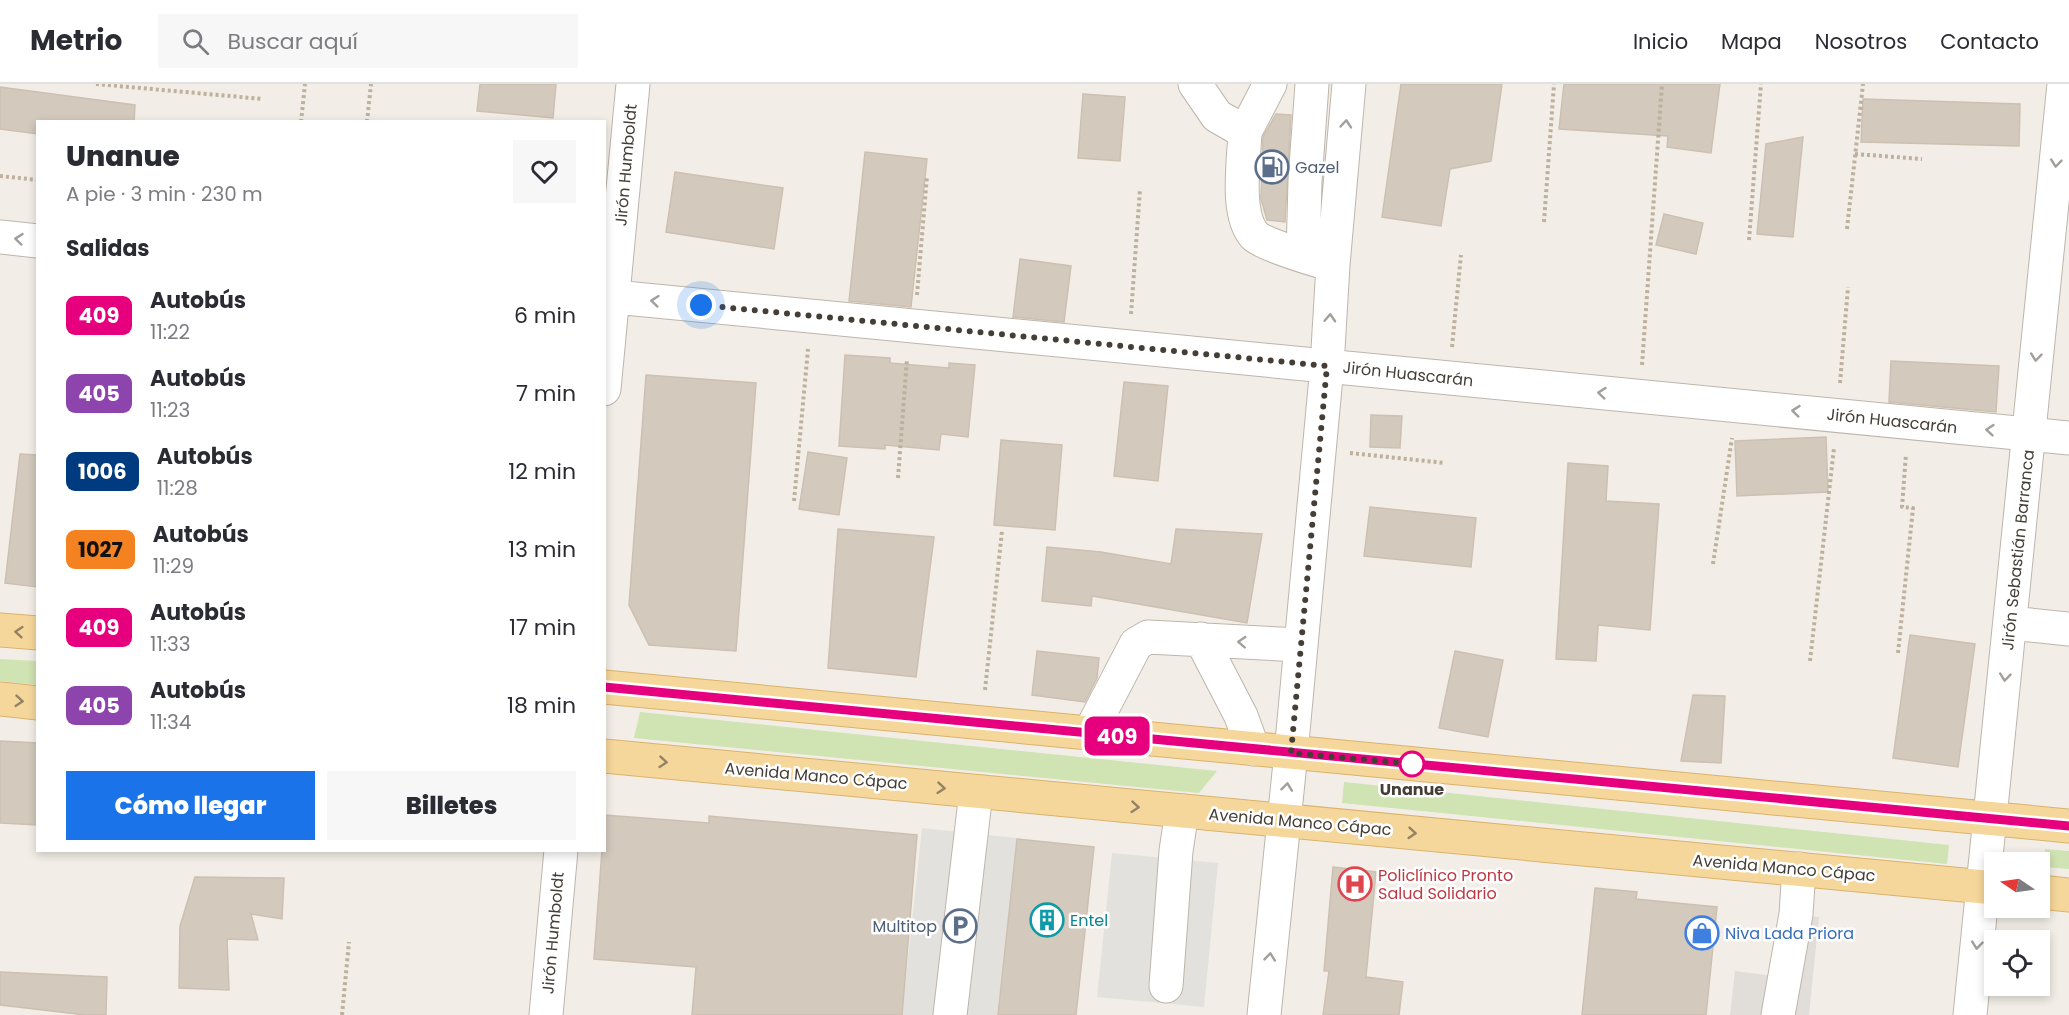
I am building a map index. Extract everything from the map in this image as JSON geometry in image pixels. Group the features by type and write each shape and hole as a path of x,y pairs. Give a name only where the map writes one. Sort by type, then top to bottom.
{"main road":[{"path":"0,630 36,633"},
{"path":"606,687 2069,826"},
{"path":"0,699 36,703"},
{"name":"Avenida Manco Cápac","path":"606,756 1984,887"},
{"path":"2050,893 2069,895"}],"street":[{"name":"Jirón Humboldt","path":"606,352 609,296 633,84"},
{"path":"1195,84 1217,116 1245,132"},
{"path":"1270,84 1245,132 1243,208 1247,224 1256,238 1318,261"},
{"path":"1264,1015 1327,366 1318,261 1305,181 1312,84"},
{"name":"Jirón Sebastián Barranca","path":"1990,852 1991,819 2029,434 2057,268 2064,84"},
{"path":"1318,261 1345,85"},
{"path":"0,237 36,241"},
{"name":"Jirón Huascarán","path":"609,296 2069,438"},
{"path":"2010,623 2069,629"},
{"path":"1089,734 1136,644 1148,637 1300,645"},
{"path":"1201,639 1241,716 1253,749"},
{"path":"950,1015 976,792"},
{"path":"1166,986 1176,851 1182,811"},
{"name":"Jirón Humboldt","path":"546,1015 561,852"},
{"path":"1778,1015 1796,915 1799,869"},
{"name":"Jirón Sebastián Barranca","path":"1970,1015 1984,918"}],"path":[{"path":"96,84 264,99"},
{"path":"302,120 305,84"},
{"path":"368,120 371,84"},
{"path":"1544,222 1554,84"},
{"path":"1639,396 1662,84"},
{"path":"1749,240 1761,84"},
{"path":"1847,229 1863,84"},
{"path":"1855,154 1922,159"},
{"path":"0,176 36,180"},
{"path":"898,478 927,176"},
{"path":"1129,347 1140,189"},
{"path":"1449,378 1461,255"},
{"path":"1810,662 1837,416 1848,287"},
{"path":"794,501 810,316"},
{"path":"1713,564 1737,406"},
{"path":"1898,652 1913,508 1902,507 1909,423"},
{"path":"1318,449 1445,463"},
{"path":"981,723 1002,531"},
{"path":"342,1015 349,942"}],"shaded area":[{"name":"Multitop","path":"922,828 1017,838 998,1015 902,1015"},
{"path":"1112,853 1218,863 1204,1007 1097,997"},
{"path":"1781,913 1819,917 1809,1015 1730,1015 1735,971 1774,976"}],"green space":[{"path":"0,659 36,661 36,685 0,681"},
{"path":"640,712 1217,771 1199,793 634,738"},
{"path":"1344,782 1949,845 1947,864 1342,803"},
{"path":"2045,849 2069,851 2069,869 2050,867 2050,852 2045,852"}],"building":[{"path":"480,84 556,84 553,118 477,111"},
{"path":"1401,84 1502,84 1491,161 1450,169 1441,226 1382,217"},
{"path":"1564,84 1720,84 1711,153 1667,147 1668,136 1559,129"},
{"path":"0,87 135,105 134,120 36,120 36,134 0,129"},
{"path":"1083,94 1125,97 1120,161 1078,158"},
{"path":"1863,99 2020,104 2019,146 1861,142"},
{"name":"Gazel","path":"1276,114 1291,115 1285,222 1267,220 1261,199 1263,137"},
{"path":"1803,137 1793,237 1757,234 1766,144"},
{"path":"865,152 927,159 911,307 849,301"},
{"path":"675,172 783,188 774,249 666,232"},
{"path":"1664,214 1703,223 1696,254 1656,245"},
{"path":"1020,259 1071,266 1064,322 1013,317"},
{"path":"845,355 890,358 890,363 949,368 949,363 975,365 968,437 941,434 939,450 885,445 885,449 839,446"},
{"path":"1891,361 1999,366 1996,412 1889,402"},
{"path":"646,375 756,383 736,651 649,645 629,605"},
{"path":"1124,382 1168,386 1158,481 1114,476"},
{"path":"1371,415 1402,416 1400,448 1370,447"},
{"path":"1826,437 1828,492 1737,496 1735,441"},
{"path":"1001,440 1062,445 1055,530 994,525"},
{"path":"808,452 847,458 839,515 799,509"},
{"path":"20,454 36,455 36,587 5,583"},
{"path":"1568,463 1608,466 1606,501 1659,504 1650,630 1598,625 1596,661 1556,659"},
{"path":"1370,507 1476,518 1471,567 1364,556"},
{"path":"838,529 934,537 916,677 828,668"},
{"path":"1176,529 1262,534 1247,623 1092,596 1091,606 1042,601 1047,547 1101,552 1171,564"},
{"path":"1910,635 1975,644 1958,767 1893,758"},
{"path":"1037,651 1099,658 1097,678 1085,702 1032,695"},
{"path":"1455,651 1503,660 1488,737 1439,728"},
{"path":"1693,695 1725,696 1721,763 1681,761"},
{"path":"0,741 36,743 36,825 0,823"},
{"path":"606,815 709,823 709,816 917,835 902,1015 692,1015 696,967 594,959 602,852 606,852"},
{"name":"Entel","path":"1017,839 1094,847 1076,1015 998,1015"},
{"path":"1333,867 1376,872 1366,977 1403,982 1399,1015 1323,1015 1329,971 1324,971"},
{"path":"195,877 284,878 282,919 251,914 258,940 227,939 229,990 179,988 180,926"},
{"path":"1595,888 1637,892 1636,899 1717,907 1706,1015 1582,1015"},
{"path":"0,972 107,977 106,1015 85,1015 0,1005"}],"bus line":[{"name":"409","path":"606,687 2069,826"}],"place":[{"name":"Gazel","path":"1272,167"},
{"name":"Unanue","path":"1412,764"},
{"name":"Policlínico Pronto Salud Solidario","path":"1355,884"},
{"name":"Entel","path":"1047,920"},
{"name":"Multitop","path":"960,926"},
{"name":"Niva Lada Priora","path":"1702,933"}],"route":[{"path":"701,305 1327,366 1291,753 1412,764"}]}
